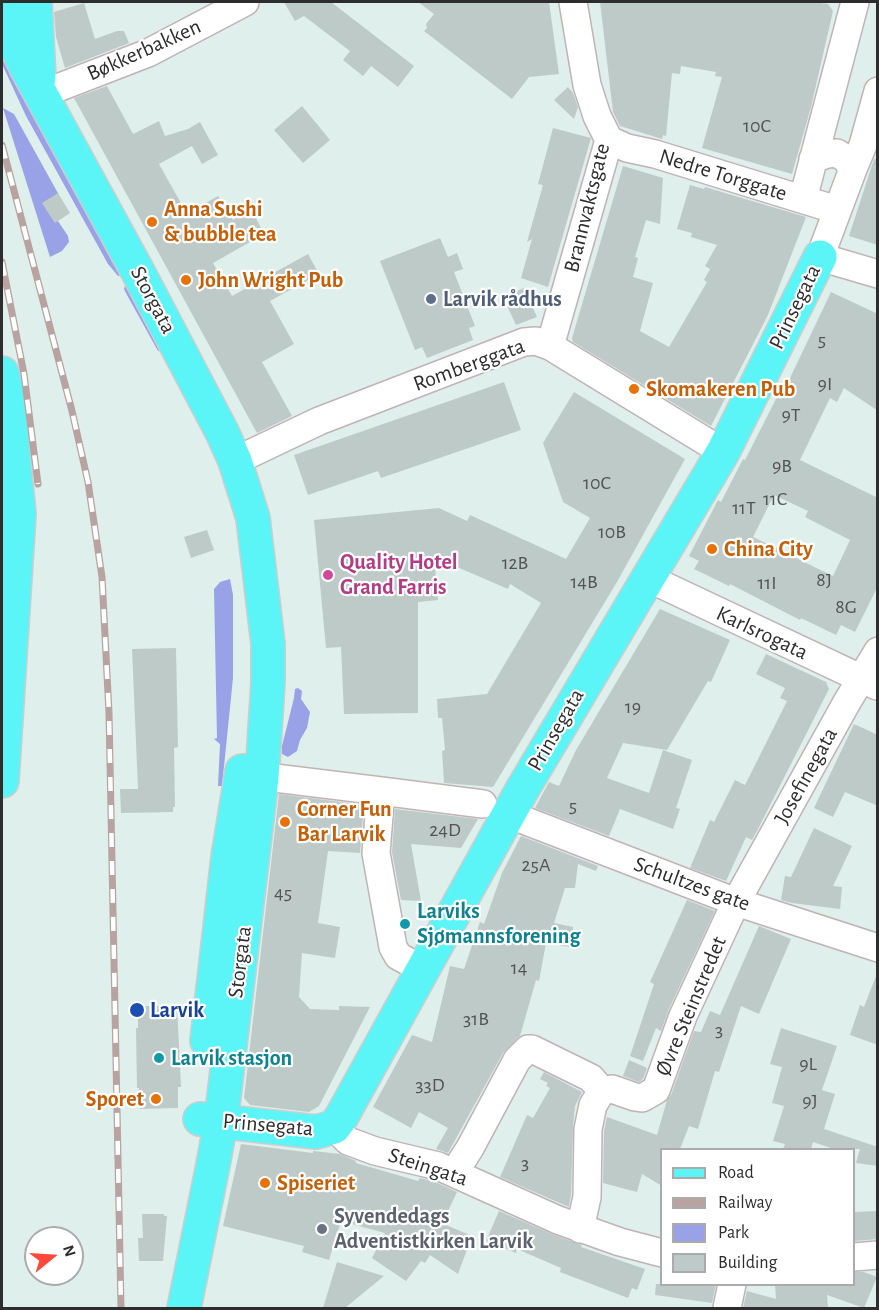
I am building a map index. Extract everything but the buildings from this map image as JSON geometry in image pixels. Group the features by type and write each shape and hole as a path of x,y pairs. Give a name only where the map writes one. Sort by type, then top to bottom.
{"main road":[{"name":"Storgata","path":"17,5 22,58 186,361 235,461 253,518 268,644 268,672 251,775 209,1120 213,1165 182,1308"},
{"name":"Prinsegata","path":"209,1120 316,1132 334,1127 347,1110 422,969 495,809 648,578 723,452 820,256"},
{"path":"2,373 7,393 19,514 2,780"}],"street":[{"name":"Bøkkerbakken","path":"41,93 148,53 245,2"},
{"name":"Brannvaktsgate","path":"550,346 609,140 597,116 587,85 573,2"},
{"path":"803,199 855,2"},
{"name":"Prinsegata","path":"820,256 863,145 878,91"},
{"name":"Nedre Torggate","path":"609,140 627,148 655,154 837,210"},
{"path":"813,159 837,153 846,159 853,169"},
{"path":"820,256 878,274"},
{"name":"Romberggata","path":"235,461 320,421 524,342 536,341 550,346 723,452"},
{"name":"Karlsrogata","path":"648,578 869,683"},
{"name":"Josefinegata","path":"736,902 869,683 878,651"},
{"name":"Schultzes gate","path":"251,775 381,791 495,809 736,902 878,948"},
{"path":"381,791 376,853 393,947 398,957 422,969"},
{"name":"Øvre Steinstredet","path":"602,1091 612,1089 642,1098 656,1090 682,1016 736,902"},
{"path":"454,1173 470,1148 517,1060 532,1049 591,1078 602,1091 593,1105 588,1129 587,1197 580,1228"},
{"name":"Steingata","path":"334,1127 348,1141 375,1151 438,1166 580,1228 660,1252"},
{"path":"855,1257 878,1255"},
{"path":"727,1308 732,1286"}],"green space":[{"path":"4,57 122,275 118,276 108,264 26,116 3,66"},
{"path":"3,108 14,114 59,195 43,204 54,221 58,221 68,236 69,242 62,251 50,257"},
{"path":"126,283 161,349 158,351 124,289"},
{"path":"230,579 233,595 233,678 222,786 218,786 220,744 214,739 217,738 214,589 220,582"},
{"path":"295,689 302,691 301,699 310,712 307,728 297,751 288,757 282,754 282,746"}],"railway":[{"path":"2,145 72,411 88,482 102,577 109,713 121,1308"},
{"path":"2,262 24,374 38,484"}],"place":[{"name":"Anna Sushi & bubble tea","path":"152,222"},
{"name":"John Wright Pub","path":"186,280"},
{"name":"Larvik rådhus","path":"431,299"},
{"name":"Skomakeren Pub","path":"634,389"},
{"name":"China City","path":"712,549"},
{"name":"Quality Hotel Grand Farris","path":"328,575"},
{"name":"Corner Fun Bar Larvik","path":"285,822"},
{"name":"Larviks Sjømannsforening","path":"405,924"},
{"name":"Larvik","path":"137,1010"},
{"name":"Larvik stasjon","path":"159,1058"},
{"name":"Sporet","path":"156,1099"},
{"name":"Spiseriet","path":"265,1183"},
{"name":"Syvendedags Adventistkirken Larvik","path":"322,1229"}]}
